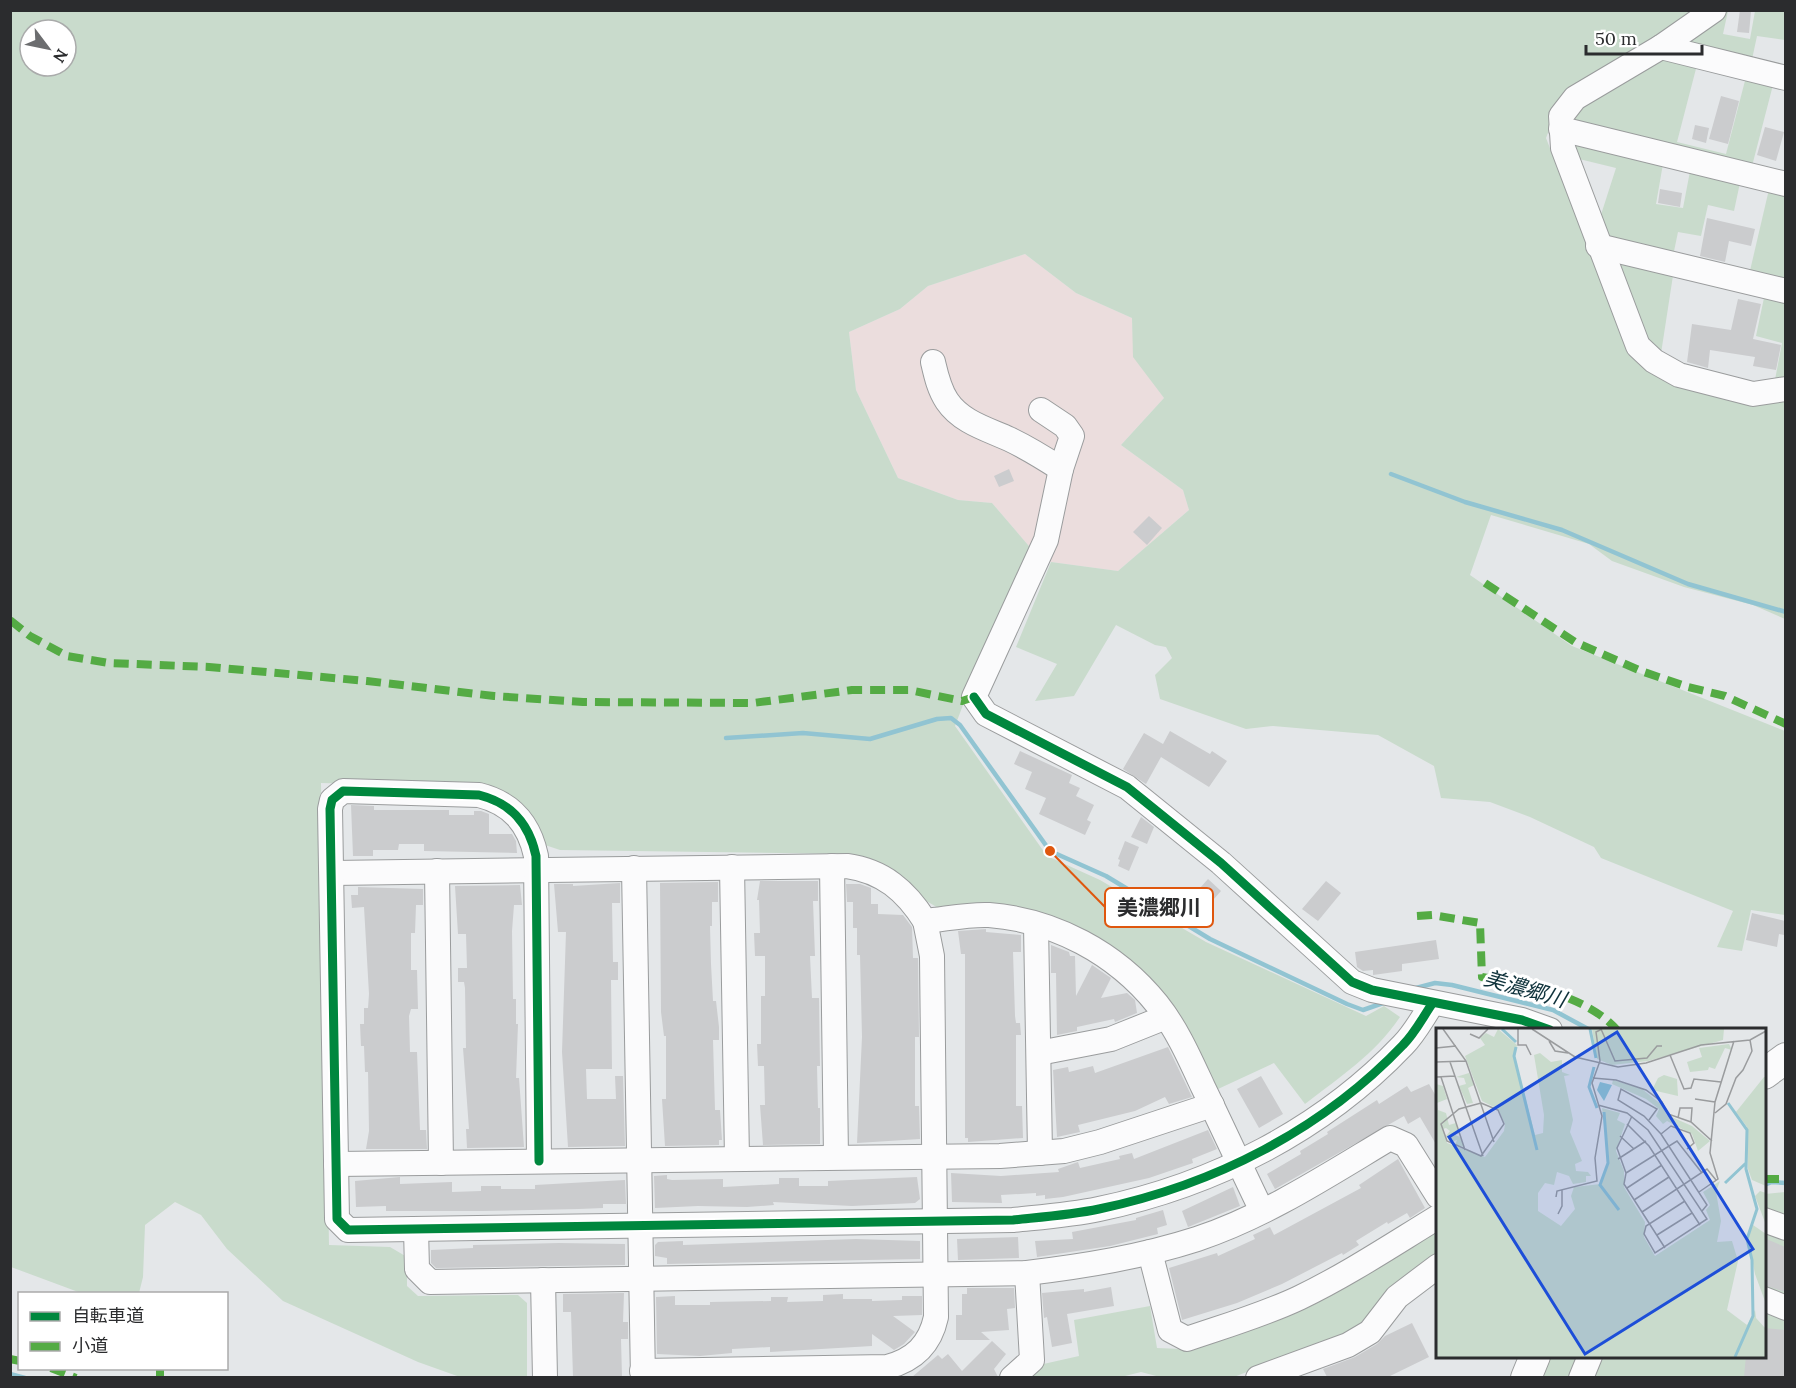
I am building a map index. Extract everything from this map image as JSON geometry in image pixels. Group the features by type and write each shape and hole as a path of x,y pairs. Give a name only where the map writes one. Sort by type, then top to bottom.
{"main road":[{"path":"1766,1072 1785,1058"},
{"path":"1526,1377 1534,1358"}],"street":[{"path":"1714,10 1660,47 1575,98 1561,116 1563,148 1598,246 1638,346 1654,361 1679,375 1754,394 1785,389"},
{"path":"1660,47 1785,78"},
{"path":"1561,129 1785,184"},
{"path":"1598,246 1785,291"},
{"path":"933,362 939,387 948,403 961,415 978,427 1035,452 1061,469"},
{"path":"1041,410 1065,426 1072,436 1061,469 1046,540 974,697 986,714 1127,787 1221,862 1352,982 1371,990 1432,1004 1522,1020 1547,1028"},
{"path":"539,1161 535,870 532,839 527,829 509,808 493,799 478,795 343,791 332,800 330,809 333,873 337,1219 348,1230 1013,1220 1097,1210 1182,1187 1239,1164 1275,1145 1316,1119 1362,1084 1405,1043 1432,1004"},
{"path":"832,866 836,1157"},
{"path":"333,873 634,868 832,866 867,869 897,885 925,921 932,956 936,1317 933,1332 915,1355 905,1362 887,1367 838,1373 642,1374 634,868"},
{"path":"732,867 737,1159"},
{"path":"437,871 441,1163"},
{"path":"925,921 986,915 1020,919 1079,940 1109,958 1131,976 1166,1017 1182,1043 1262,1210"},
{"path":"1036,925 1040,1153"},
{"path":"1039,1053 1111,1039 1166,1017"},
{"path":"336,1164 1040,1153 1100,1142 1212,1105"},
{"path":"416,1229 417,1269 430,1282 1027,1273 1090,1265 1197,1239 1293,1196 1390,1138 1406,1145 1436,1194"},
{"path":"1150,1252 1170,1330 1187,1339 1263,1314 1298,1298 1345,1274 1436,1218"},
{"path":"1766,1221 1785,1228"},
{"path":"1258,1377 1347,1345 1370,1332 1396,1297 1436,1267"},
{"path":"1012,1377 1032,1360 1027,1273"},
{"path":"543,1280 544,1377"},
{"path":"1766,1300 1785,1308"},
{"path":"1581,1377 1589,1358"}],"shaded area":[{"path":"1025,254 1076,293 1132,318 1134,357 1164,398 1121,445 1183,490 1189,510 1118,571 1051,562 1034,552 992,503 958,500 898,478 856,390 849,332 900,309 928,286"}],"green space":[{"path":"10,11 1702,11 1560,102 1546,138 1629,350 1785,397 1785,619 1753,605 1684,587 1612,561 1589,544 1491,515 1470,575 1572,646 1785,731 1785,915 1751,910 1742,951 1717,947 1733,911 1601,858 1594,847 1530,817 1490,802 1441,798 1434,766 1378,735 1273,726 1246,729 1160,699 1155,675 1172,658 1166,647 1155,645 1116,625 1074,696 1035,701 1057,664 1016,647 1051,562 1118,571 1189,510 1183,490 1121,445 1164,398 1133,357 1132,318 1076,293 1025,254 928,286 900,309 849,332 856,390 898,478 958,500 992,503 1034,552 976,671 955,726 1047,856 1100,880 1206,942 1366,1016 1384,1006 1400,1017 1380,1042 1305,1104 1274,1063 1218,1089 1192,1047 1117,956 945,912 923,899 900,875 850,854 560,850 545,845 476,787 321,783 329,1245 390,1247 407,1257 407,1286 418,1296 518,1295 527,1303 527,1377 460,1377 418,1362 283,1301 227,1249 201,1215 175,1202 145,1225 143,1277 139,1292 78,1292 11,1267"},
{"path":"1721,11 1728,11 1723,34 1750,39 1755,11 1785,11 1785,40 1757,36 1751,64 1679,47"},
{"path":"1659,52 1698,61 1677,142 1726,154 1747,73 1774,81 1751,170 1566,124 1567,115"},
{"path":"1570,141 1664,158 1656,204 1683,208 1691,166 1741,178 1734,211 1708,205 1701,236 1678,232 1673,256 1606,237 1598,224 1616,168 1575,158"},
{"path":"1770,185 1785,189 1785,284 1749,275"},
{"path":"1603,253 1674,269 1660,360 1637,335"},
{"path":"1765,293 1785,298 1785,382 1774,385 1782,343 1756,336"},
{"path":"1785,1192 1785,1377 1539,1378 1548,1358 1766,1358 1766,1194"},
{"path":"1436,1227 1436,1259 1363,1326 1234,1377 1160,1377 1141,1372 1117,1378 1025,1378 1039,1365 1079,1356 1074,1320 1150,1306 1157,1348 1182,1349"}],"building":[{"path":"1740,10 1751,12 1749,33 1737,32"},
{"path":"1721,96 1739,101 1728,144 1709,139"},
{"path":"1695,125 1709,128 1706,143 1692,139"},
{"path":"1765,127 1784,132 1776,161 1757,155"},
{"path":"1660,189 1682,193 1680,207 1658,203"},
{"path":"1707,218 1755,229 1751,246 1729,241 1725,262 1700,256"},
{"path":"1738,299 1761,304 1753,339 1781,345 1776,370 1753,366 1755,357 1710,350 1708,368 1687,362 1692,324 1731,330"},
{"path":"1009,469 1014,481 999,487 994,476"},
{"path":"1149,516 1162,528 1147,545 1133,532"},
{"path":"1170,731 1210,754 1212,751 1227,761 1209,787 1161,757 1146,784 1123,769 1144,733 1163,744"},
{"path":"1020,751 1072,775 1069,783 1080,788 1076,796 1094,805 1087,820 1091,822 1085,835 1039,814 1046,798 1025,789 1032,772 1014,764"},
{"path":"351,805 374,806 374,810 449,810 449,815 474,815 474,811 481,811 489,814 489,834 512,834 516,841 517,853 424,851 424,844 399,844 398,850 373,850 373,856 353,856"},
{"path":"1141,817 1154,827 1147,844 1131,837"},
{"path":"1125,841 1139,847 1129,871 1118,866 1120,860 1118,859"},
{"path":"1208,879 1221,891 1197,918 1184,906"},
{"path":"760,881 818,881 818,901 813,901 815,956 810,956 812,998 819,998 820,1066 817,1066 820,1144 763,1145 760,1105 765,1105 764,1066 758,1066 757,1044 761,1044 761,996 765,996 765,956 755,956 754,933 760,933 759,900 757,900"},
{"path":"1326,881 1341,893 1318,921 1302,909"},
{"path":"718,882 718,902 712,902 712,926 710,926 713,1001 716,1001 719,1027 719,1040 713,1040 715,1110 720,1110 722,1140 719,1140 719,1145 665,1146 662,1099 666,1099 666,1036 664,1036 661,1012 660,883"},
{"path":"620,883 620,903 612,903 613,962 618,962 618,980 611,980 612,1069 586,1069 587,1099 616,1099 615,1076 623,1076 625,1146 568,1147 562,1052 566,932 558,932 554,884 573,884 573,886"},
{"path":"846,884 860,884 871,888 871,904 878,904 878,914 903,915 912,927 913,958 918,958 919,1037 915,1037 915,1106 919,1106 920,1139 857,1143 862,1037 860,955 857,955 857,928 853,928 853,902 847,902"},
{"path":"520,885 522,905 514,905 512,931 513,999 516,999 516,1024 518,1024 516,1078 519,1078 524,1147 467,1148 466,1129 469,1129 463,1048 466,1048 465,988 464,982 458,982 458,968 467,968 466,934 458,934 455,886"},
{"path":"358,887 423,889 423,905 416,905 415,933 411,933 411,970 417,970 418,1009 411,1009 409,1016 410,1052 417,1052 420,1130 426,1130 427,1149 366,1149 369,1131 368,1072 365,1072 360,1024 364,1024 364,1008 368,1008 369,994 364,907 352,908 351,895 358,895"},
{"path":"1752,913 1785,921 1784,935 1779,934 1777,947 1746,940"},
{"path":"986,929 986,932 1021,935 1021,952 1013,952 1015,1016 1016,1023 1020,1023 1021,1035 1016,1035 1016,1106 1022,1106 1023,1138 968,1142 968,1138 965,1138 965,954 961,954 958,931"},
{"path":"1436,940 1439,959 1402,964 1402,971 1373,975 1373,970 1363,971 1357,967 1355,952"},
{"path":"1051,945 1069,952 1070,956 1075,956 1076,996 1092,965 1111,978 1101,998 1127,993 1135,1000 1137,1013 1115,1022 1114,1019 1077,1027 1077,1031 1057,1035 1056,973 1051,973"},
{"path":"1168,1047 1192,1097 1169,1104 1165,1097 1135,1111 1078,1125 1080,1132 1057,1137 1053,1070 1068,1067 1069,1072 1093,1066 1095,1073"},
{"path":"1261,1076 1283,1114 1259,1128 1237,1089"},
{"path":"1429,1084 1436,1096 1436,1144 1420,1117 1408,1124 1404,1116 1275,1189 1267,1174 1301,1154 1300,1151 1377,1100 1379,1104 1407,1086 1411,1092"},
{"path":"1208,1130 1217,1149 1192,1159 1193,1163 1149,1178 1063,1197 1045,1199 1045,1195 1036,1196 1036,1193 1001,1195 1002,1203 952,1202 951,1173 1001,1176 1059,1172 1058,1169 1078,1162 1080,1168 1120,1159 1119,1156 1132,1153 1134,1159"},
{"path":"1398,1159 1425,1208 1410,1218 1407,1213 1388,1224 1387,1222 1356,1241 1359,1245 1343,1255 1342,1253 1282,1284 1237,1303 1182,1320 1169,1268 1217,1253 1218,1256 1255,1239 1253,1235 1270,1227 1274,1235 1361,1188 1359,1185"},
{"path":"667,1175 667,1179 672,1180 723,1179 723,1187 779,1184 779,1178 799,1178 799,1186 828,1186 828,1181 917,1177 920,1199 915,1203 852,1206 773,1202 774,1205 747,1207 655,1208 654,1176"},
{"path":"400,1177 400,1184 452,1182 452,1192 481,1191 481,1186 501,1186 501,1189 535,1189 535,1185 625,1180 626,1204 603,1204 603,1208 482,1211 386,1211 386,1206 356,1207 355,1181"},
{"path":"1233,1187 1240,1206 1188,1227 1182,1211"},
{"path":"1163,1210 1167,1225 1157,1228 1158,1234 1110,1246 1037,1257 1035,1241 1073,1239 1072,1232 1136,1220 1136,1218"},
{"path":"1018,1237 1019,1258 958,1260 957,1239"},
{"path":"856,1239 920,1241 920,1259 667,1264 667,1258 655,1256 655,1245 658,1242 683,1241 683,1245"},
{"path":"1766,1239 1785,1247 1785,1292 1766,1286"},
{"path":"625,1244 625,1265 436,1268 431,1263 431,1250 473,1248 473,1245"},
{"path":"1111,1287 1114,1306 1067,1314 1072,1343 1052,1347 1047,1317 1044,1318 1042,1293 1084,1289 1084,1292"},
{"path":"967,1288 1014,1288 1015,1308 1007,1309 1009,1330 981,1332 990,1340 956,1340 956,1315 962,1315 962,1294 967,1294"},
{"path":"624,1293 623,1322 628,1322 628,1339 621,1339 622,1377 573,1377 571,1312 563,1312 563,1294"},
{"path":"843,1294 843,1299 872,1299 872,1301 902,1300 902,1296 922,1296 922,1315 893,1316 915,1332 904,1344 894,1350 872,1334 872,1346 770,1352 770,1347 732,1349 732,1353 700,1356 657,1354 656,1297 675,1296 675,1305 710,1305 710,1302 771,1301 771,1297 788,1297 787,1302 823,1301 823,1295"},
{"path":"1412,1323 1429,1357 1388,1377 1327,1377 1323,1369 1355,1357 1377,1344 1385,1336"},
{"path":"1766,1328 1785,1330 1785,1377 1744,1377 1746,1358 1766,1358"},
{"path":"992,1341 1006,1354 994,1369 998,1377 912,1377 938,1355 942,1359 948,1354 962,1371"}],"waterway":[{"path":"1391,474 1465,502 1562,530 1688,584 1786,612"},
{"name":"美濃郷川","path":"726,738 803,733 870,739 937,719 951,718 960,725 1050,851 1106,876 1210,939 1347,1004 1363,1010 1386,1002"},
{"name":"美濃郷川","path":"1416,988 1435,983 1452,985 1553,1010 1586,1028"},
{"name":"美濃郷川","path":"1766,1184 1772,1182 1786,1183"},
{"path":"10,1374 25,1378"}],"marked path":[{"path":"1485,583 1575,642 1641,671 1688,687 1725,696 1786,724"},
{"path":"10,620 30,636 67,656 109,663 209,667 367,681 494,696 583,702 753,703 852,690 909,690 962,701 974,697"},
{"path":"1417,916 1432,915 1480,923 1482,977 1554,993 1589,1008 1615,1028"},
{"path":"1766,1179 1786,1179"},
{"path":"10,1359 18,1361"},
{"path":"56,1370 76,1378"},
{"path":"160,1370 160,1378"}],"cycle path":[{"path":"974,697 986,714 1127,787 1221,863 1352,982 1372,990 1522,1020 1544,1028"},
{"path":"539,1161 536,856 529,834 517,816 509,809 479,795 343,791 332,800 330,809 337,1219 348,1230 1013,1220 1099,1209 1142,1199 1184,1185 1264,1150 1302,1128 1338,1103 1371,1075 1407,1040 1432,1004"}],"place":[{"name":"美濃郷川","path":"1050,851"}]}
